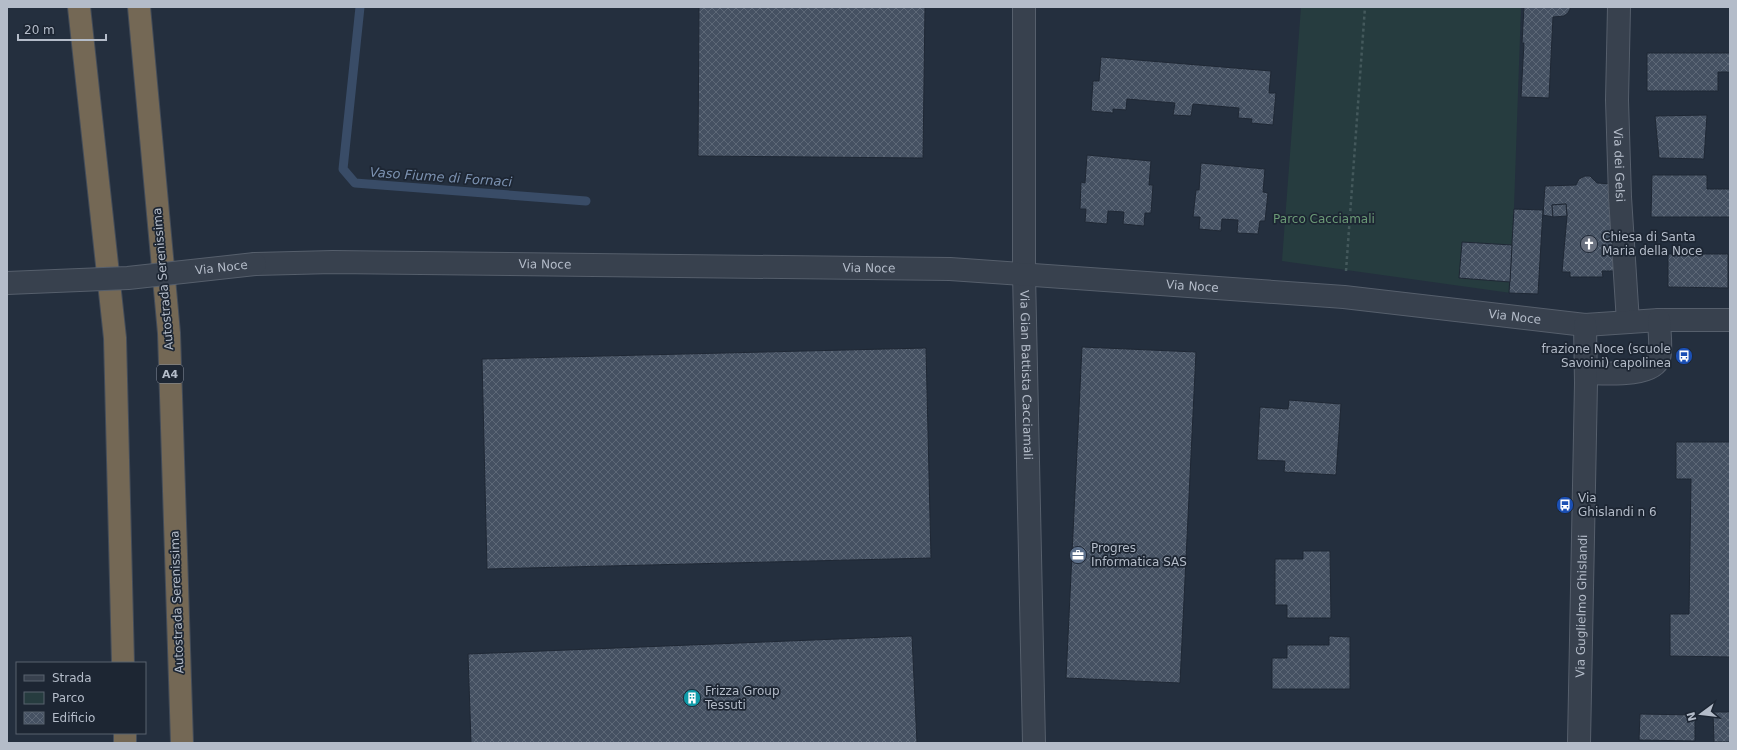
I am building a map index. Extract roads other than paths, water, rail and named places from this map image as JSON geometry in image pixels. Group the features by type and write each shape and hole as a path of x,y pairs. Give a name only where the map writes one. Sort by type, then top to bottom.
{"highway":[{"path":"78,7 115,338 123,662"},
{"name":"Autostrada Serenissima","path":"139,7 169,333 182,743"}],"street":[{"name":"Via Gian Battista Cacciamali","path":"1024,7 1024,274 1034,743"},
{"name":"Via dei Gelsi","path":"1619,7 1617,100 1620,197 1628,322"},
{"name":"Via Noce","path":"7,283 128,278 255,264 333,262 950,269 1344,297 1584,325 1659,320 1730,320"},
{"path":"1586,373 1627,373 1647,370 1655,365 1660,358 1659,320"},
{"name":"Via Guglielmo Ghislandi","path":"1579,743 1586,373 1584,325"}],"waterway":[{"name":"Vaso Fiume di Fornaci","path":"360,7 343,169 355,183 586,201"}],"place":[{"name":"Chiesa di Santa Maria della Noce","path":"1589,244"},
{"name":"frazione Noce (scuole Savoini) capolinea","path":"1684,356"},
{"name":"Via Ghislandi n 6","path":"1565,505"},
{"name":"Progres Informatica SAS","path":"1078,555"},
{"name":"Frizza Group Tessuti","path":"692,698"}],"park label":[{"name":"Parco Cacciamali","path":"1324,219"}]}
